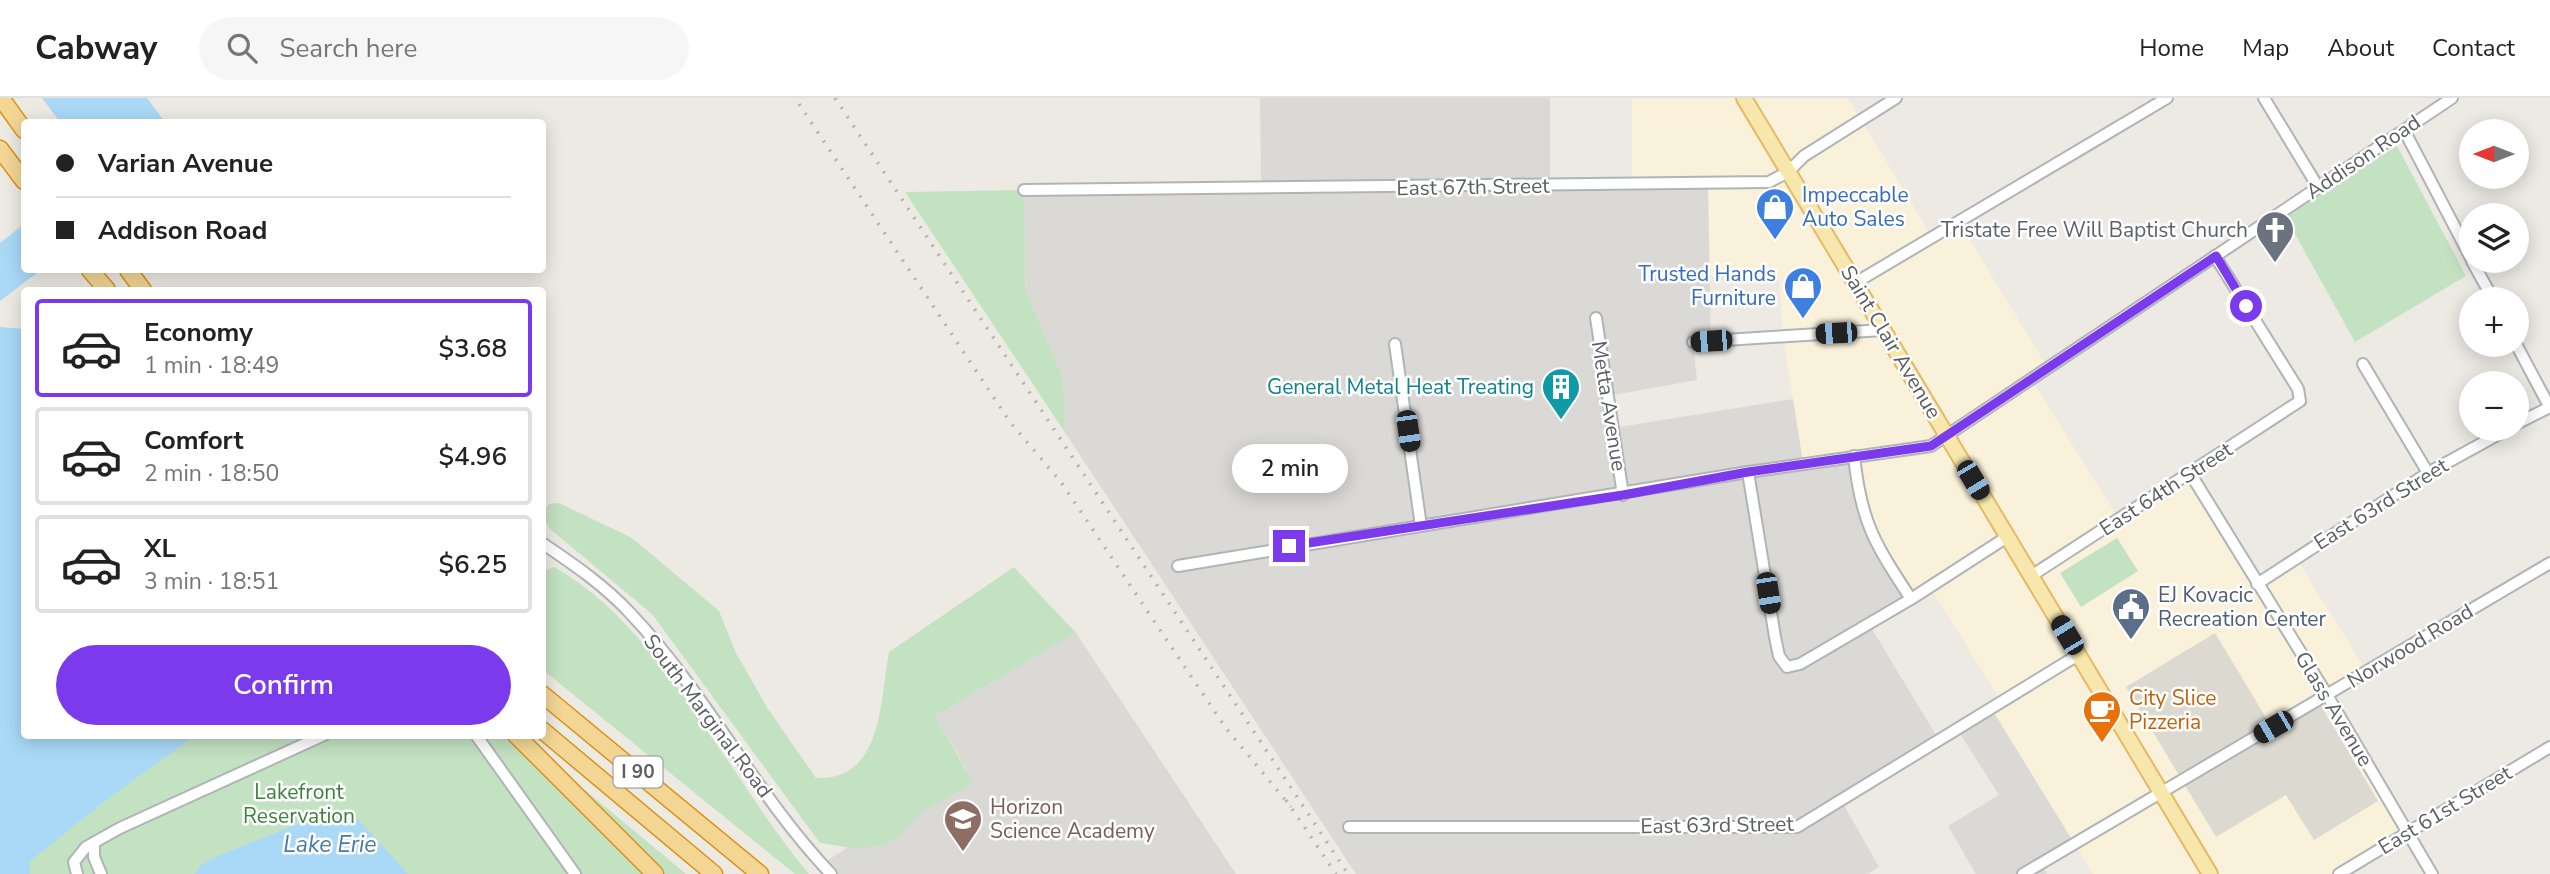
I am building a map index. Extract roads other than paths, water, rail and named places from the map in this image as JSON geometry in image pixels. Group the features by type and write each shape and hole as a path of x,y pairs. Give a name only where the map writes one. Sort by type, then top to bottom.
{"highway":[{"path":"2,100 21,126"},
{"path":"0,149 21,177"},
{"path":"93,273 105,287"},
{"path":"130,273 142,287"},
{"name":"I 90","path":"546,697 760,874"},
{"name":"I 90","path":"546,733 714,874"},
{"path":"520,739 655,874"},
{"path":"733,849 770,874"}],"main road":[{"name":"Saint Clair Avenue","path":"1744,98 2210,874"}],"street":[{"name":"East 67th Street","path":"1024,190 1769,183 1788,172 1804,156 1896,98"},
{"path":"1855,283 2167,98"},
{"path":"2264,98 2318,187"},
{"name":"Addison Road","path":"1178,566 1623,495 1748,472 1931,446 1948,438 2027,380 2452,98"},
{"path":"2404,130 2459,234"},
{"name":"East 64th Street","path":"2031,576 2300,401 2298,389 2216,256"},
{"name":"Metta Avenue","path":"1596,318 1623,495"},
{"path":"1693,342 1883,330"},
{"path":"1395,344 1421,526"},
{"path":"2523,357 2550,408 2529,418"},
{"path":"2363,364 2428,473"},
{"name":"East 63rd Street","path":"2257,584 2428,473 2486,441"},
{"path":"1854,456 1859,499 1873,541 1911,599"},
{"path":"1748,472 1779,656 1787,667 1800,664 1911,599 2007,537"},
{"name":"Glass Avenue","path":"2190,473 2328,695 2432,874"},
{"name":"South Marginal Road","path":"546,546 591,577 652,638 705,704 763,790 808,849 831,874"},
{"name":"Norwood Road","path":"2023,874 2550,563"},
{"name":"East 63rd Street","path":"1349,827 1797,827 2078,655"},
{"path":"77,874 74,862 94,843 256,764 315,739"},
{"path":"479,739 575,874"},
{"name":"East 61st Street","path":"2339,874 2550,747"},
{"path":"94,843 94,857 101,874"}],"water":[{"path":"42,98 147,98 163,119 58,119"},
{"path":"21,226 21,273 37,273 0,301 0,243"},
{"path":"0,327 21,329 21,739 190,739 106,800 29,862 30,874 0,874"},
{"name":"Lake Erie","path":"352,813 408,874 195,874 199,867 213,858 320,815"}],"railway":[{"path":"835,98 1348,874"},
{"path":"799,104 1010,422 1061,482 1225,727 1291,807"},
{"path":"1286,800 1336,874"}],"place":[{"name":"Impeccable Auto Sales","path":"1775,241"},
{"name":"Tristate Free Will Baptist Church","path":"2275,264"},
{"name":"Trusted Hands Furniture","path":"1803,320"},
{"name":"General Metal Heat Treating","path":"1561,421"},
{"name":"EJ Kovacic Recreation Center","path":"2131,641"},
{"name":"City Slice Pizzeria","path":"2102,744"},
{"name":"Horizon Science Academy","path":"963,853"}],"park label":[{"name":"Lakefront Reservation","path":"299,804"}]}
